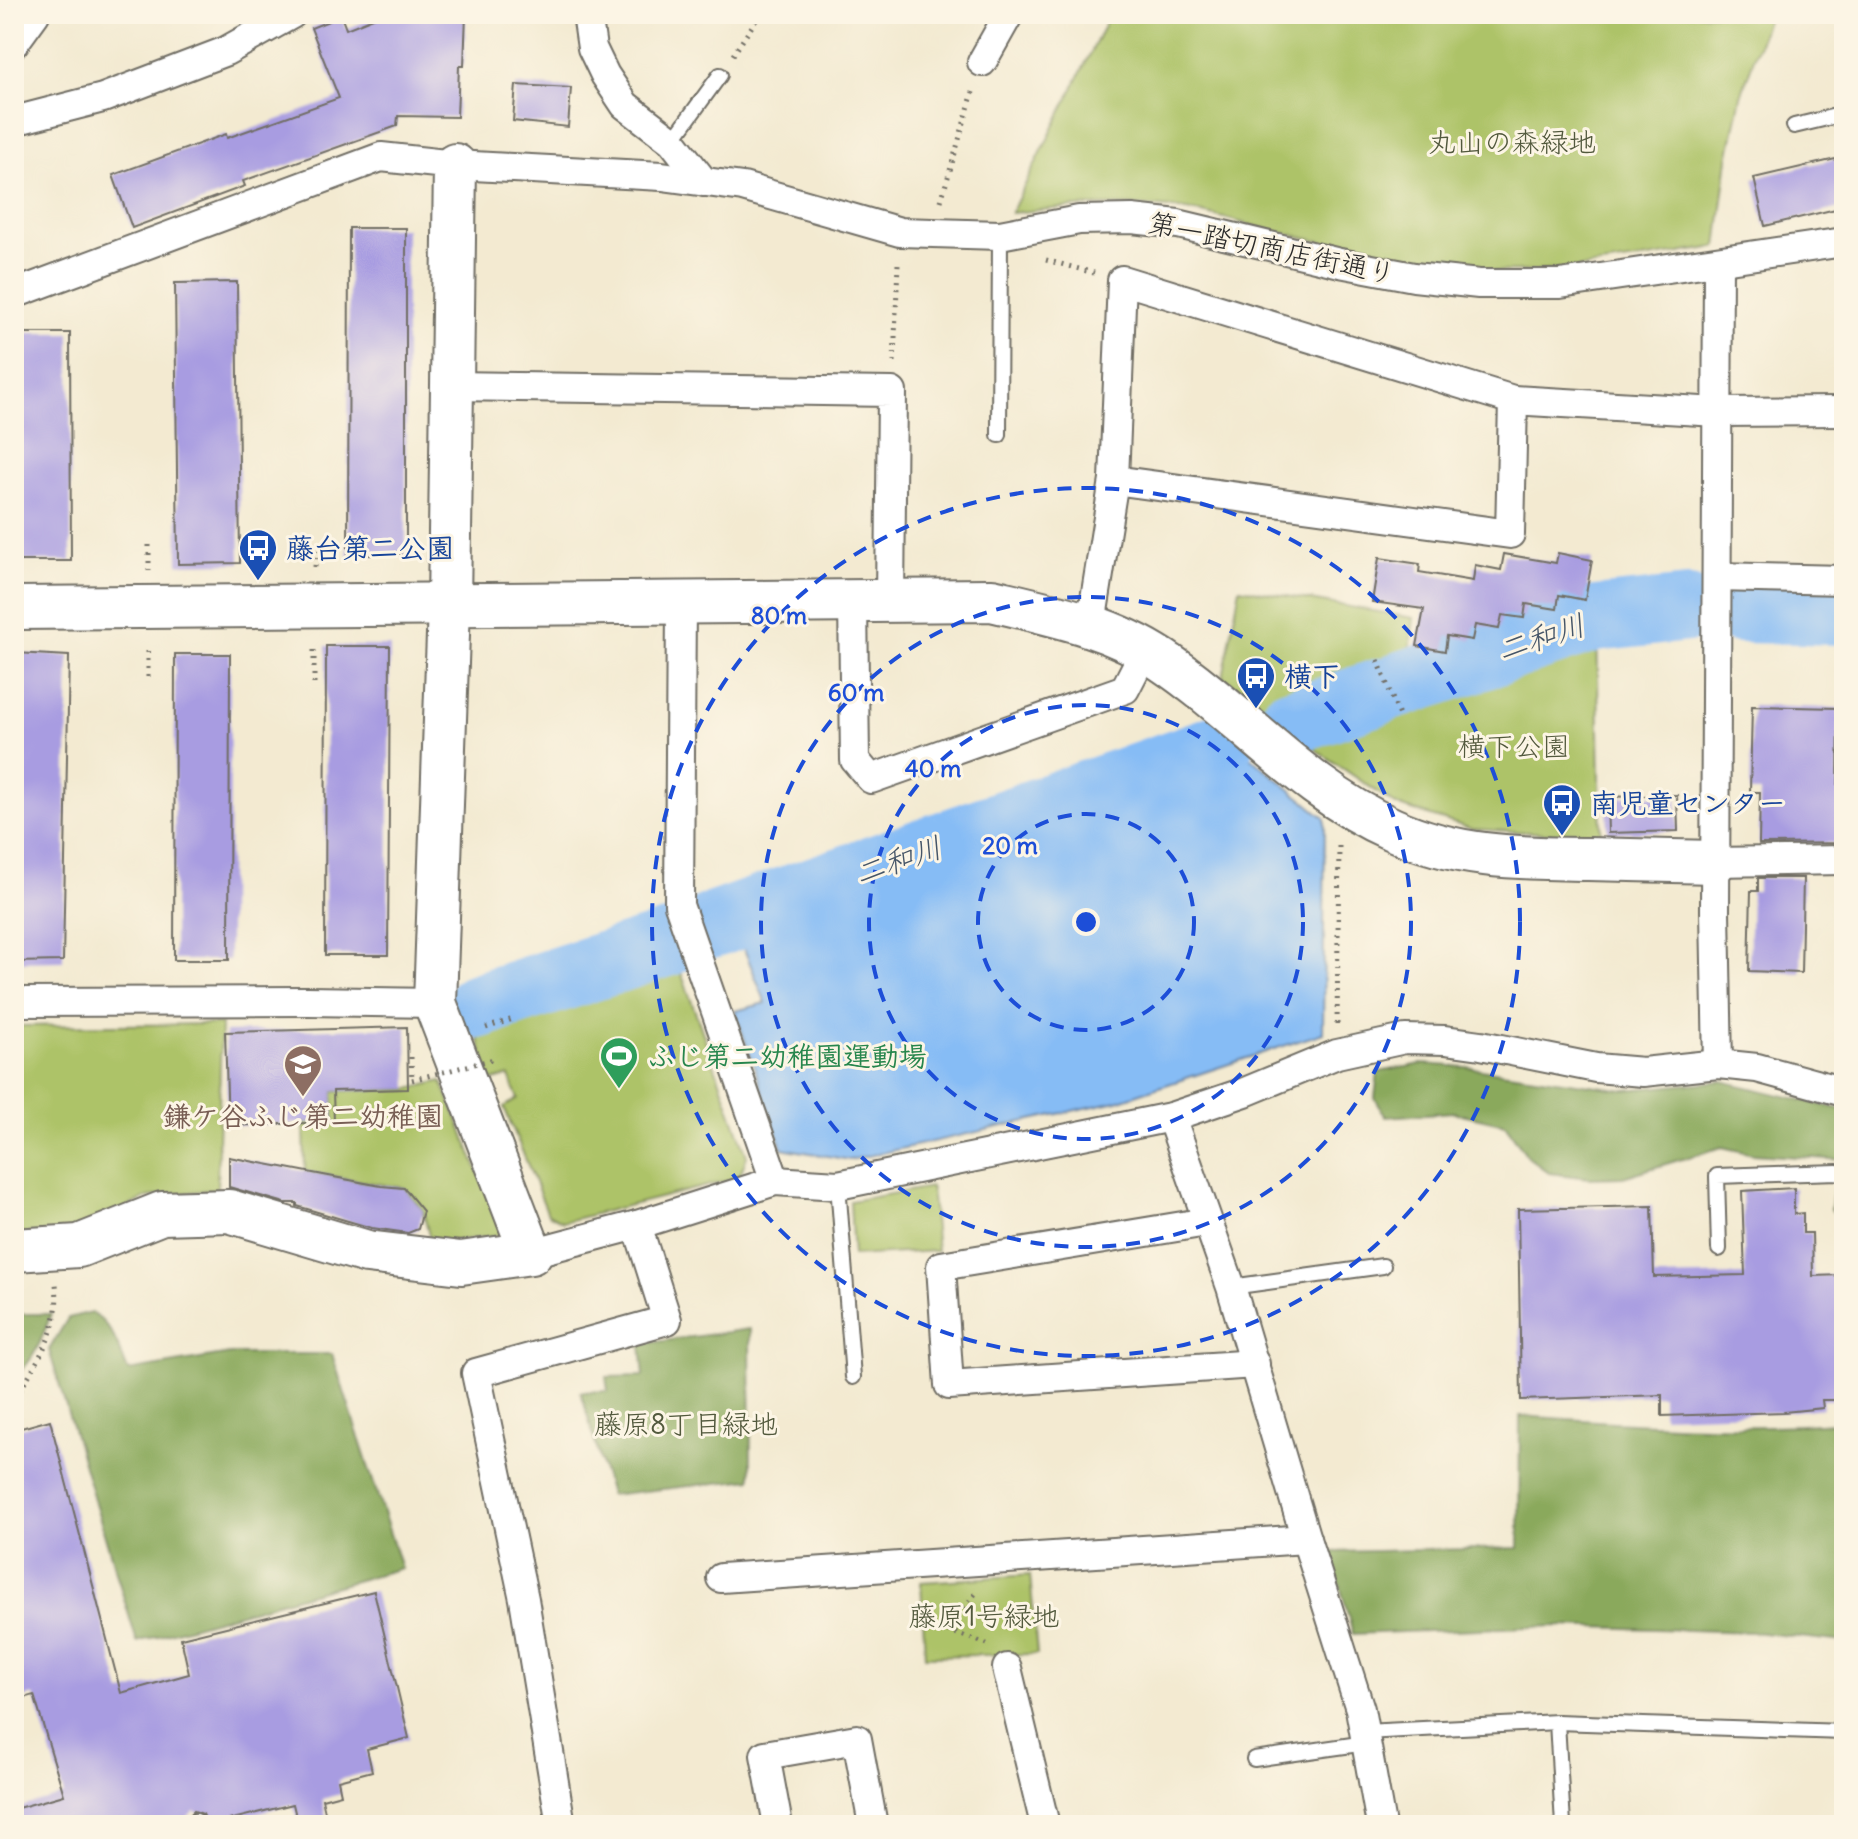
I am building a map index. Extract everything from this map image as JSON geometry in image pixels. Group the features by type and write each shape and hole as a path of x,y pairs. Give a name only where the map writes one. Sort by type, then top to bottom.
{"street":[{"path":"14,43 35,14"},
{"path":"14,121 103,98 212,56 292,14"},
{"path":"587,14 592,48 625,105 672,141 704,182"},
{"path":"982,62 1009,14"},
{"name":"第一踏切商店街通り","path":"14,294 381,157 455,165 662,176 743,187 900,232 1000,235 1079,220 1132,219 1178,224 1340,263 1414,277 1518,285 1560,284 1844,242"},
{"path":"455,165 449,606 435,1003 531,1253"},
{"path":"1718,262 1715,862 1718,1064"},
{"path":"1091,624 1114,480 1122,280 1513,400 1718,412 1844,411"},
{"path":"452,386 892,392 855,760 871,779 1125,689 1145,650"},
{"path":"1114,480 1510,534 1513,400"},
{"path":"1717,583 1844,580"},
{"path":"14,608 992,600 1091,624 1145,650 1188,678 1338,801 1394,830 1468,853 1511,858 1715,862 1844,860"},
{"path":"681,602 679,905 775,1181"},
{"path":"14,1002 435,1003"},
{"path":"33,1248 79,1246 162,1213 229,1211 367,1252 461,1263 531,1253 637,1225 775,1181 838,1185 1171,1117 1245,1092 1337,1054 1405,1039 1445,1040 1596,1068 1643,1072 1718,1064 1757,1068 1844,1092"},
{"path":"1171,1117 1231,1287 1360,1709 1381,1825"},
{"path":"1207,1222 941,1266 949,1385 1255,1364"},
{"path":"561,1825 524,1599 476,1373 667,1320 637,1225"},
{"path":"721,1578 1306,1539"},
{"path":"1007,1668 1045,1825"},
{"path":"778,1825 765,1755 857,1739 873,1825"}],"lane":[{"path":"672,141 720,75"},
{"path":"1794,126 1844,114"},
{"path":"999,435 1000,235"},
{"path":"1719,1249 1717,1176 1837,1172 1844,1175"},
{"path":"838,1185 853,1377"},
{"path":"1231,1287 1383,1266"},
{"path":"1557,1722 1563,1825"},
{"path":"1254,1759 1365,1738 1557,1722 1844,1732"}],"path":[{"path":"720,75 760,14"},
{"path":"931,233 982,62"},
{"path":"892,392 900,232"},
{"path":"1000,235 1027,254 1122,280"},
{"path":"1378,660 1399,716"},
{"path":"1337,1054 1338,801"},
{"path":"484,1029 516,1018"},
{"path":"412,1080 494,1059"},
{"path":"14,1394 19,1393 52,1334 59,1307 33,1248"},
{"path":"1003,1559 946,1630 987,1644 1007,1668"}],"green space":[{"name":"丸山の森緑地","path":"1110,14 1769,14 1741,96 1728,159 1717,247 1597,266 1507,272 1396,258 1164,207 1098,206 1011,213"},
{"name":"横下公園","path":"1240,588 1414,618 1408,668 1271,714 1223,677"},
{"name":"横下公園","path":"1597,625 1601,836 1472,829 1396,805 1296,736"},
{"name":"ふじ第二幼稚園運動場","path":"673,950 747,1156 739,1178 563,1222 548,1214 504,1107 518,1099 509,1076 491,1081 473,1021"},
{"path":"221,1024 217,1189 148,1197 72,1233 14,1233 14,1026"},
{"path":"1422,1064 1466,1067 1625,1090 1722,1081 1844,1110 1844,1160 1753,1154 1722,1147 1623,1177 1589,1178 1549,1173 1528,1157 1505,1124 1453,1112 1386,1117 1375,1098 1378,1072"},
{"path":"442,1081 504,1235 431,1244 423,1211 404,1188 305,1172 304,1123 334,1122 333,1091 408,1089"},
{"path":"931,1187 937,1251 853,1256 850,1201"},
{"path":"1834,1189 1844,1189 1844,1225 1831,1209"},
{"path":"91,1312 110,1331 128,1371 230,1354 332,1354 401,1568 137,1642 49,1350 68,1318"},
{"path":"14,1314 51,1314 32,1356 14,1376"},
{"name":"藤原8丁目緑地","path":"750,1329 751,1479 610,1495 581,1392 608,1391 606,1377 644,1376 641,1344"},
{"path":"1520,1416 1722,1426 1844,1422 1844,1642 1753,1632 1557,1626 1353,1634 1331,1552 1519,1548"},
{"name":"藤原1号緑地","path":"1030,1575 1037,1654 925,1656 921,1582"}],"water":[{"path":"1247,754 1325,818 1323,1033 1117,1101 850,1160 782,1148 735,1011 766,1003 740,939"}],"building":[{"path":"383,14 466,14 464,66 459,66 457,117 398,116 397,126 243,181 245,186 132,228 113,175 339,98 311,28 341,16 346,29"},
{"path":"516,85 571,88 568,127 513,121"},
{"path":"1844,157 1844,207 1765,226 1754,178"},
{"path":"349,228 406,228 406,555 348,555"},
{"path":"237,282 240,563 178,564 175,283"},
{"path":"18,333 70,333 71,561 19,561"},
{"path":"1558,553 1592,560 1585,600 1559,595 1557,609 1526,604 1524,618 1502,615 1499,629 1475,625 1472,640 1447,636 1445,651 1417,646 1424,609 1372,602 1379,558 1420,564 1419,572 1473,581 1475,565 1501,570 1504,554 1556,563"},
{"path":"326,646 390,646 388,955 325,955"},
{"path":"15,653 69,656 63,961 14,962"},
{"path":"175,654 230,654 229,960 174,960"},
{"path":"1752,706 1839,708 1838,786 1844,786 1844,843 1759,844 1760,792 1750,792"},
{"path":"1677,795 1678,831 1608,833 1607,797"},
{"path":"1758,878 1803,878 1801,973 1749,971 1751,891 1758,891"},
{"path":"407,1027 408,1089 333,1091 334,1122 228,1126 225,1032"},
{"path":"229,1157 404,1188 423,1211 418,1229 408,1233 372,1228 297,1206 297,1203 285,1203 229,1187"},
{"path":"1794,1188 1794,1214 1803,1213 1803,1233 1812,1233 1813,1276 1844,1275 1844,1400 1822,1400 1823,1408 1784,1412 1662,1416 1662,1395 1521,1400 1518,1209 1652,1206 1654,1277 1745,1275 1742,1191"},
{"path":"50,1420 121,1693 189,1674 181,1638 374,1591 409,1738 367,1749 372,1771 338,1780 341,1794 322,1799 328,1825 298,1825 293,1804 208,1825 203,1814 194,1811 187,1818 187,1825 14,1825 14,1809 64,1795 34,1695 14,1701 14,1430"}],"waterway":[{"name":"二和川","path":"1399,685 1595,619 1688,609"},
{"name":"二和川","path":"1739,610 1844,612"},
{"name":"二和川","path":"1290,722 1381,691"},
{"name":"二和川","path":"711,926 1221,746"},
{"name":"二和川","path":"477,1006 667,944"}],"place":[{"name":"藤台第二公園","path":"258,582"},
{"name":"横下","path":"1256,710"},
{"name":"南児童センター","path":"1562,837"},
{"name":"ふじ第二幼稚園運動場","path":"619,1090"},
{"name":"鎌ケ谷ふじ第二幼稚園","path":"303,1098"}]}
